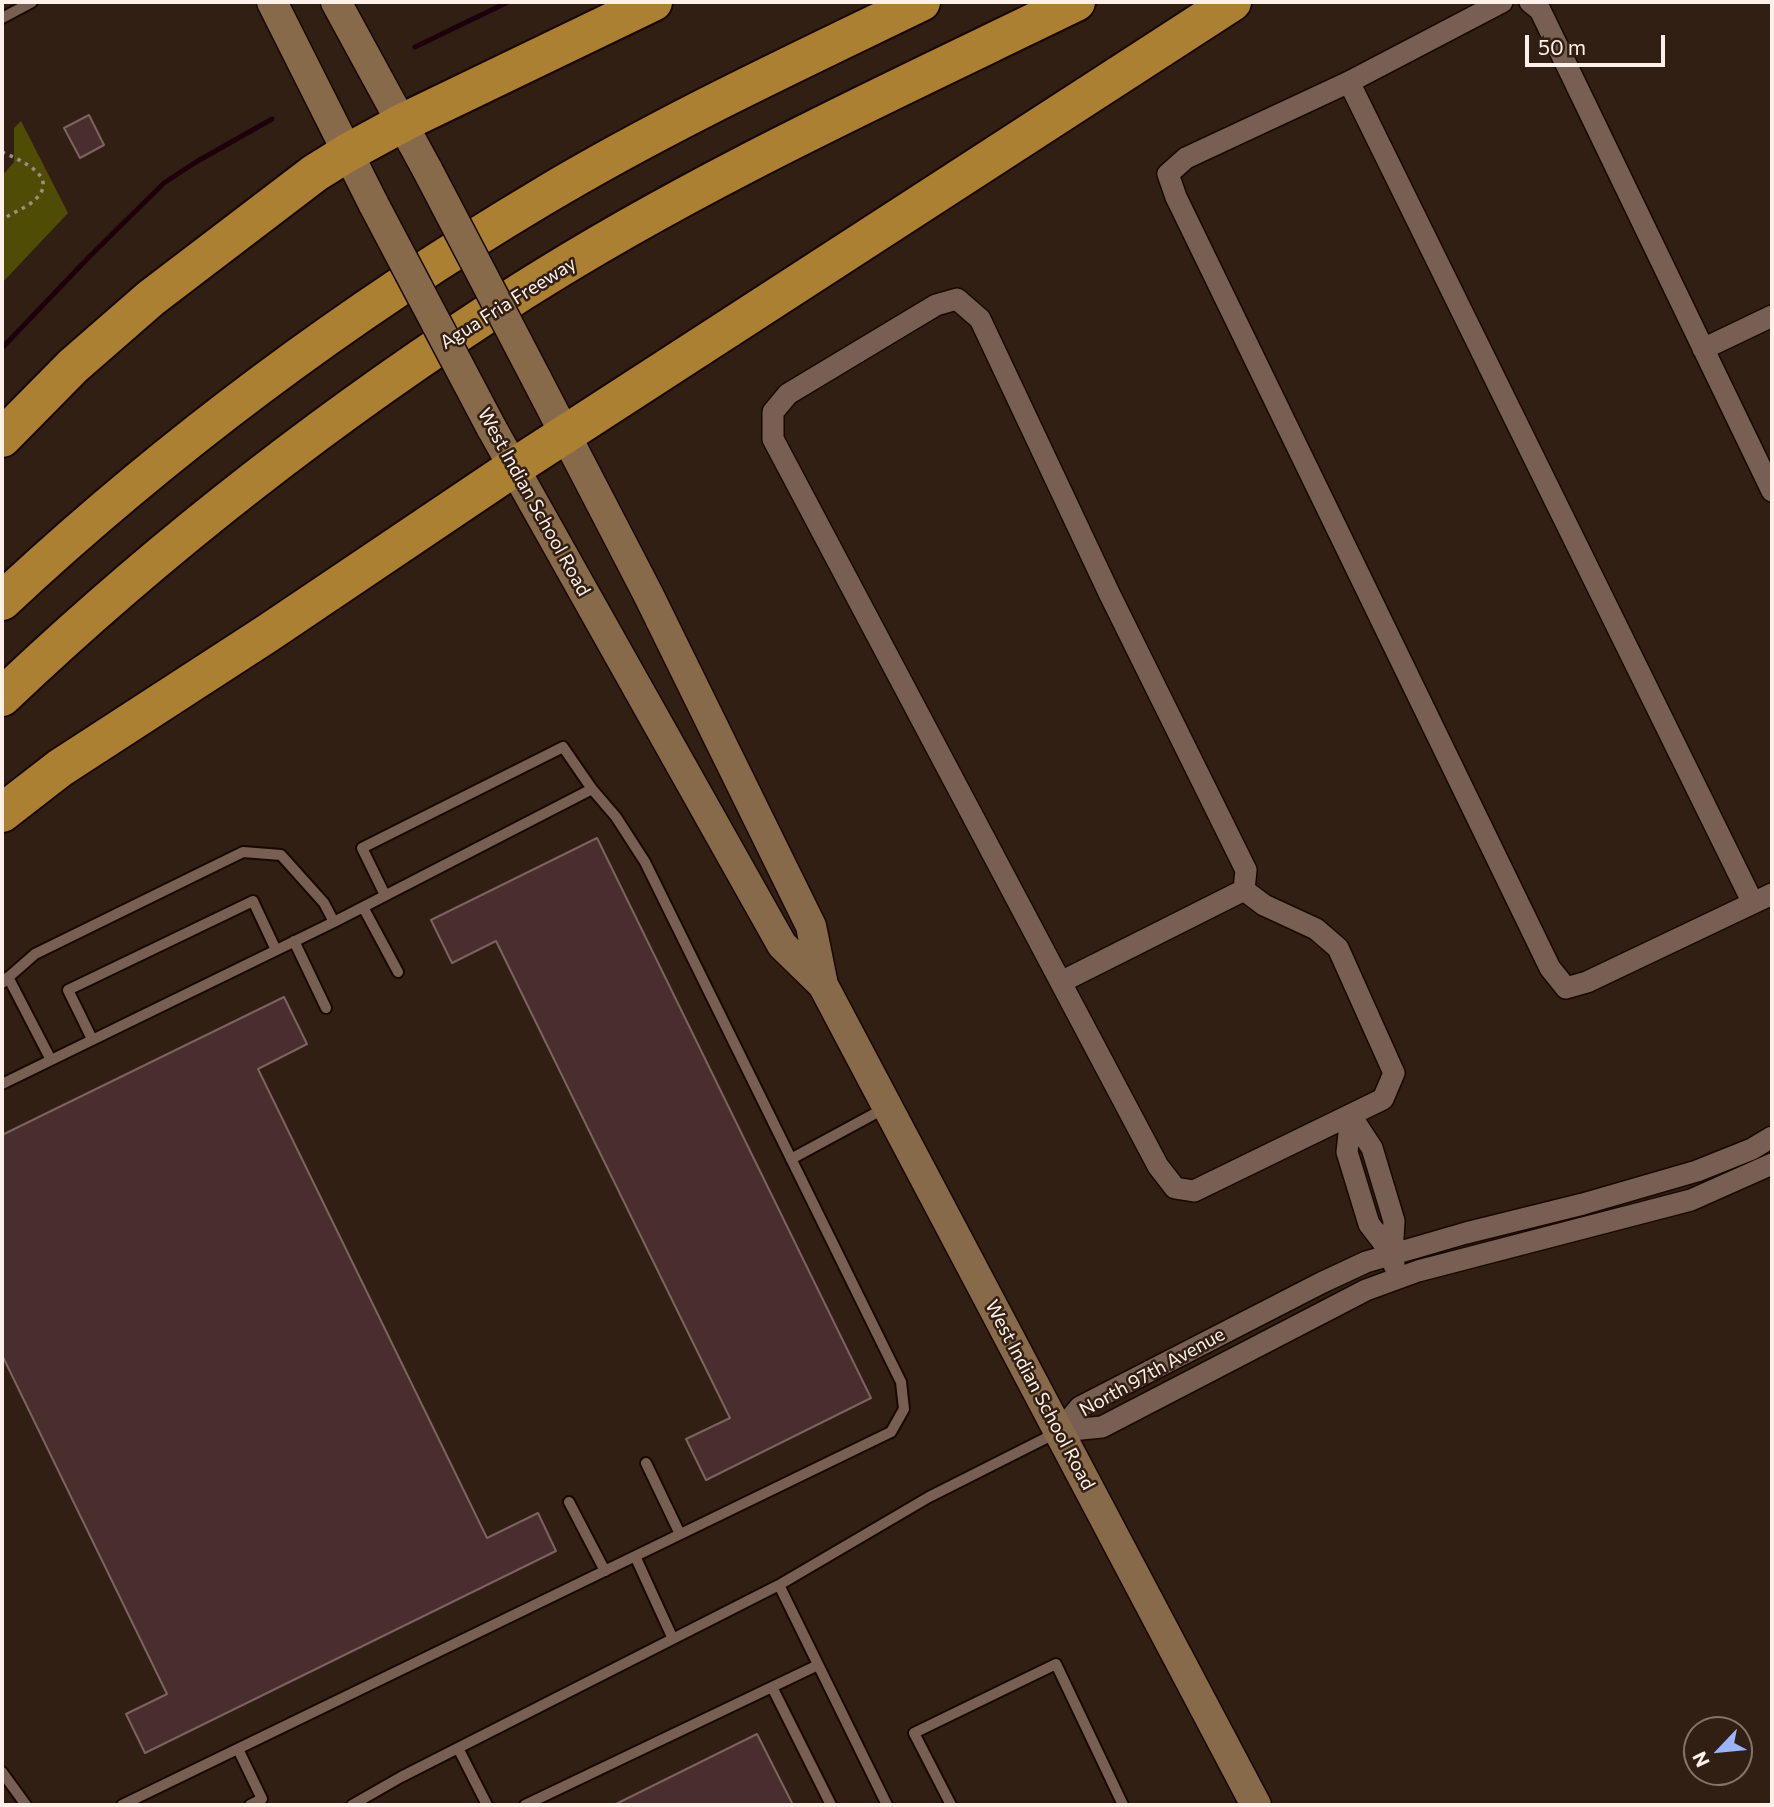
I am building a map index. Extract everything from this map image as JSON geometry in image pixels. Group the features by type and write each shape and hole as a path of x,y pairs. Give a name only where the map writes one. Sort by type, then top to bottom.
{"highway":[{"path":"2,438 73,366 151,298 315,173 404,122 653,2"},
{"path":"2,601 121,494 356,316 544,196 754,83 921,2"},
{"name":"Agua Fria Freeway","path":"2,696 124,585 251,482 363,398 522,291 756,159 1076,2"},
{"path":"2,813 60,768 268,633 513,468 1231,2"}],"main road":[{"name":"West Indian School Road","path":"272,2 347,153 513,468 782,945 823,985"},
{"name":"West Indian School Road","path":"336,2 404,122 648,594 811,926 823,985 1256,1805"}],"street":[{"path":"1503,2 1349,82 1186,158 1168,174 1182,209 1544,956 1566,988 1587,982 1772,894"},
{"path":"1530,2 1540,10 1772,491"},
{"path":"1349,82 1753,903"},
{"path":"957,299 980,318 1110,595 1246,870 1244,890 1264,905 1315,929 1338,948 1394,1073 1383,1099 1351,1116 1194,1191 1175,1188 1158,1166 773,439 774,412 788,394 936,305 957,299"},
{"path":"1703,349 1772,316"},
{"path":"1061,982 1244,890"},
{"path":"1351,1116 1372,1148 1394,1221 1392,1254 1396,1279"},
{"name":"North 97th Avenue","path":"1060,1431 1080,1407 1366,1262 1659,1183 1752,1149 1772,1137"},
{"path":"1752,1149 1765,1168"},
{"name":"North 97th Avenue","path":"1060,1431 1102,1427 1331,1306 1396,1279 1691,1200 1765,1168"}],"lane":[{"path":"2,18 32,2"},
{"path":"125,1805 891,1432 905,1409 901,1382 645,862 616,817 592,789 563,747 362,848 385,895"},
{"path":"2,1084 334,922 592,789"},
{"path":"51,1060 5,980 35,954 243,852 281,855 324,903 334,922"},
{"path":"92,1039 68,990 253,901 276,950"},
{"path":"363,906 398,972"},
{"path":"294,941 326,1008"},
{"path":"791,1159 887,1107"},
{"path":"352,1805 458,1748 779,1585 929,1497 1060,1431"},
{"path":"646,1464 680,1534"},
{"path":"569,1502 605,1571"},
{"path":"635,1556 673,1639"},
{"path":"779,1585 887,1805"},
{"path":"951,1805 914,1733 1056,1664 1123,1805"},
{"path":"525,1805 818,1665"},
{"path":"772,1687 831,1805"},
{"path":"458,1748 487,1805"},
{"path":"238,1749 262,1800 250,1805"},
{"path":"2,1772 26,1805"}],"path":[{"path":"2,152 36,169 43,186 37,198 2,219"}],"shaded area":[{"path":"21,121 68,213 2,283 2,176 14,162 14,128"}],"building":[{"path":"89,115 104,145 80,158 64,128"},
{"path":"597,838 871,1398 706,1480 686,1439 730,1418 496,941 452,963 431,920"},
{"path":"284,997 307,1044 258,1069 487,1538 538,1513 556,1551 145,1753 126,1714 167,1694 2,1355 2,1135"},
{"path":"757,1734 793,1805 614,1805"}],"waterway":[{"path":"415,47 508,2"},
{"path":"2,348 164,183 272,119"}]}
